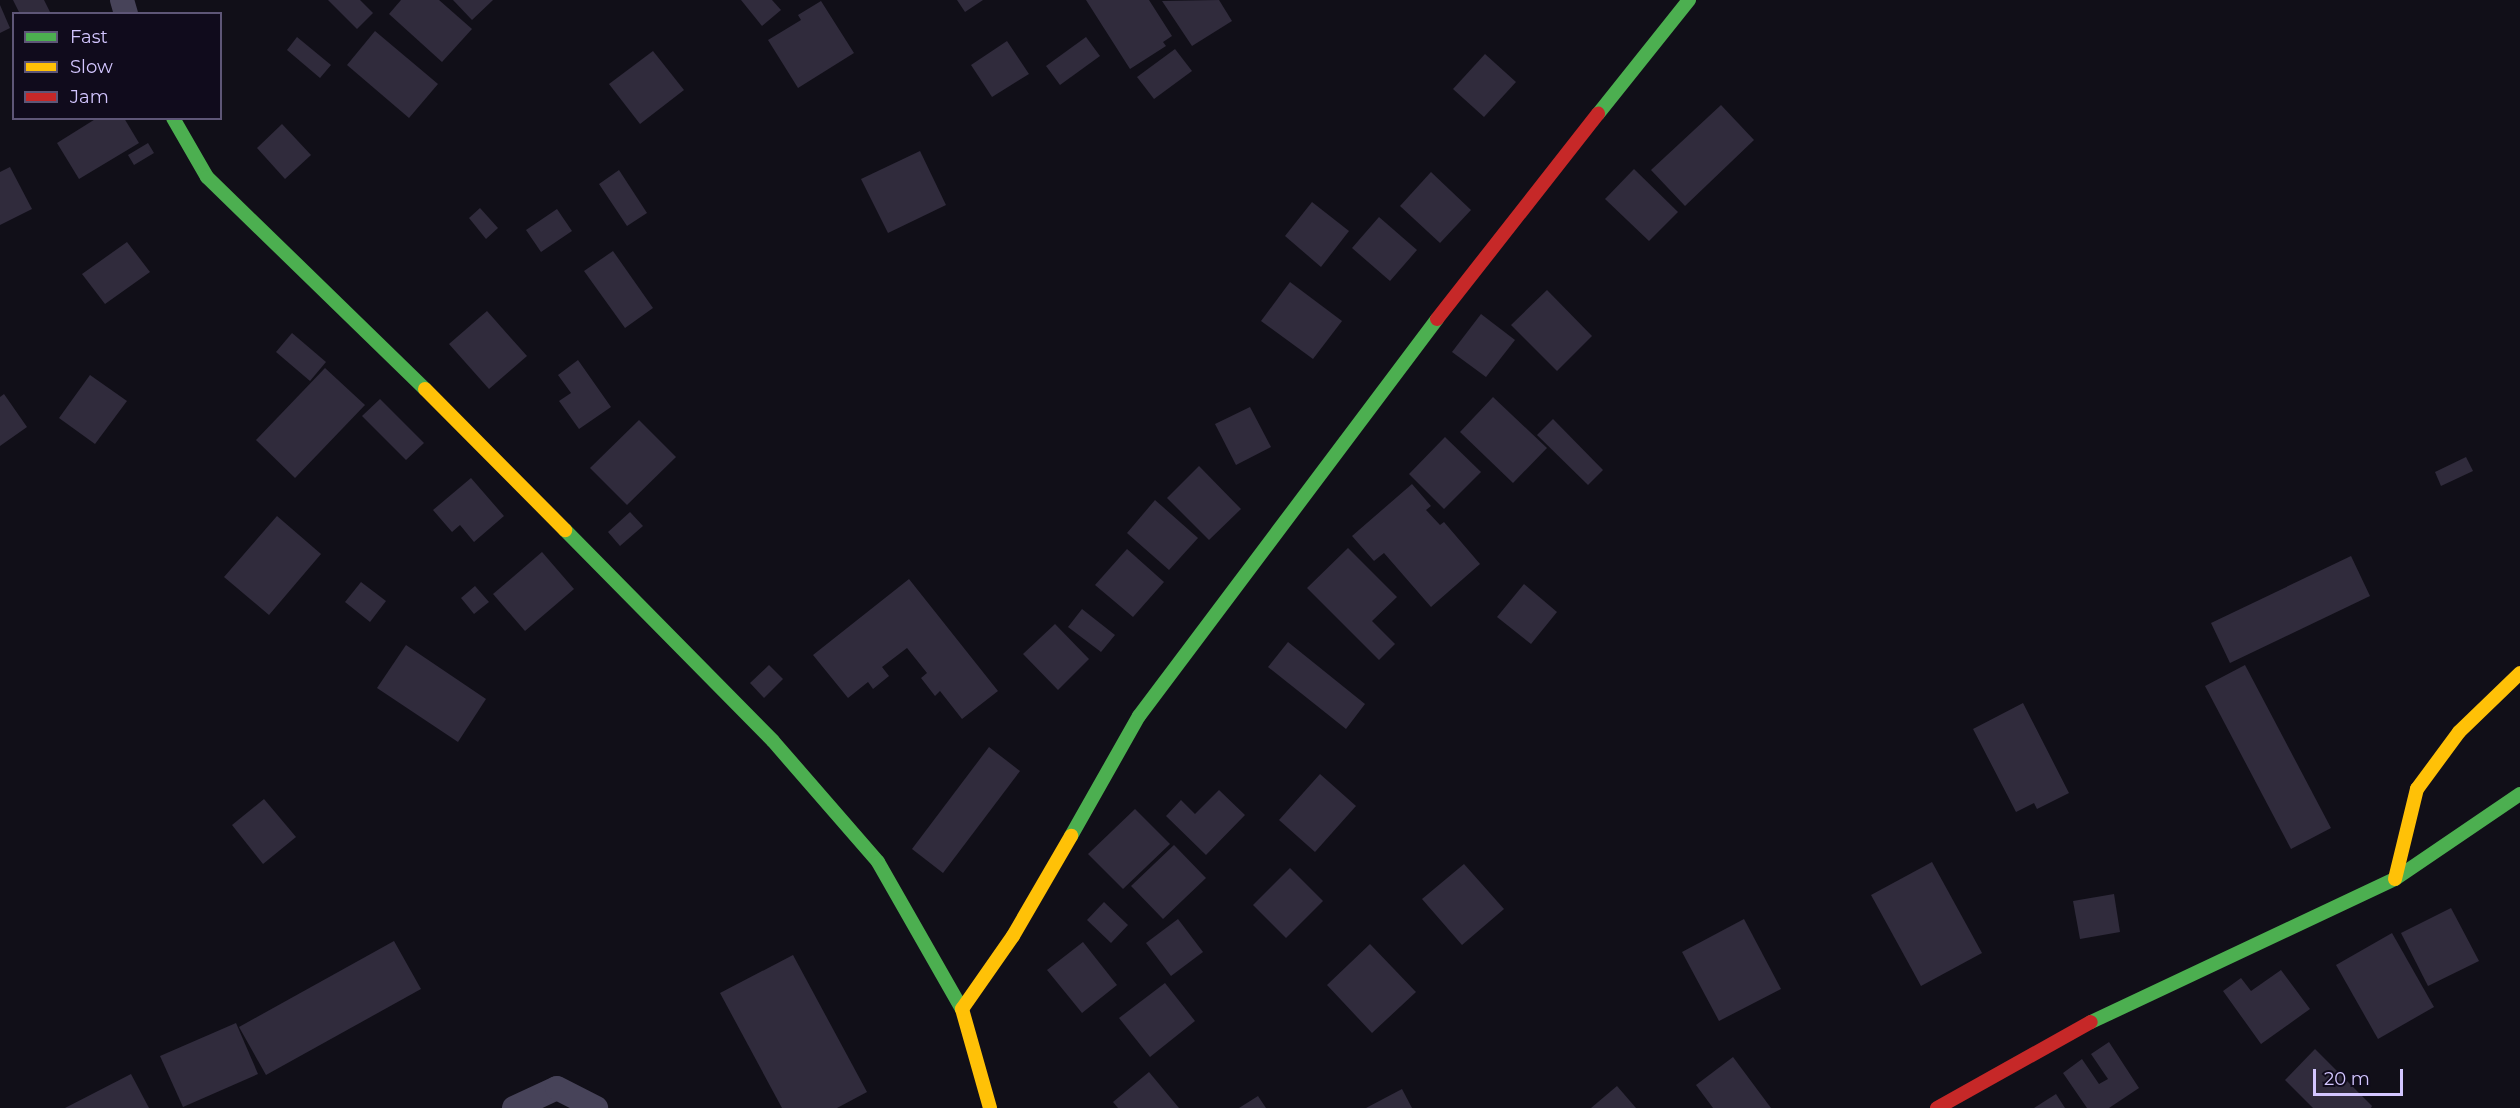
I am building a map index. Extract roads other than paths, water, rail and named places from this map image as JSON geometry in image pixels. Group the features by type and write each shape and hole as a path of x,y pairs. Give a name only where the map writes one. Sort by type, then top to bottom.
{"street":[{"path":"962,1009 1013,936 1139,716 1412,350 1689,0"},
{"path":"174,120 207,177 448,411 773,741 878,861 962,1009 990,1108"},
{"path":"2395,879 2417,789 2459,732 2520,673"},
{"path":"1937,1108 2073,1031 2395,879 2520,794"},
{"path":"514,1108 557,1088 596,1108"}]}
